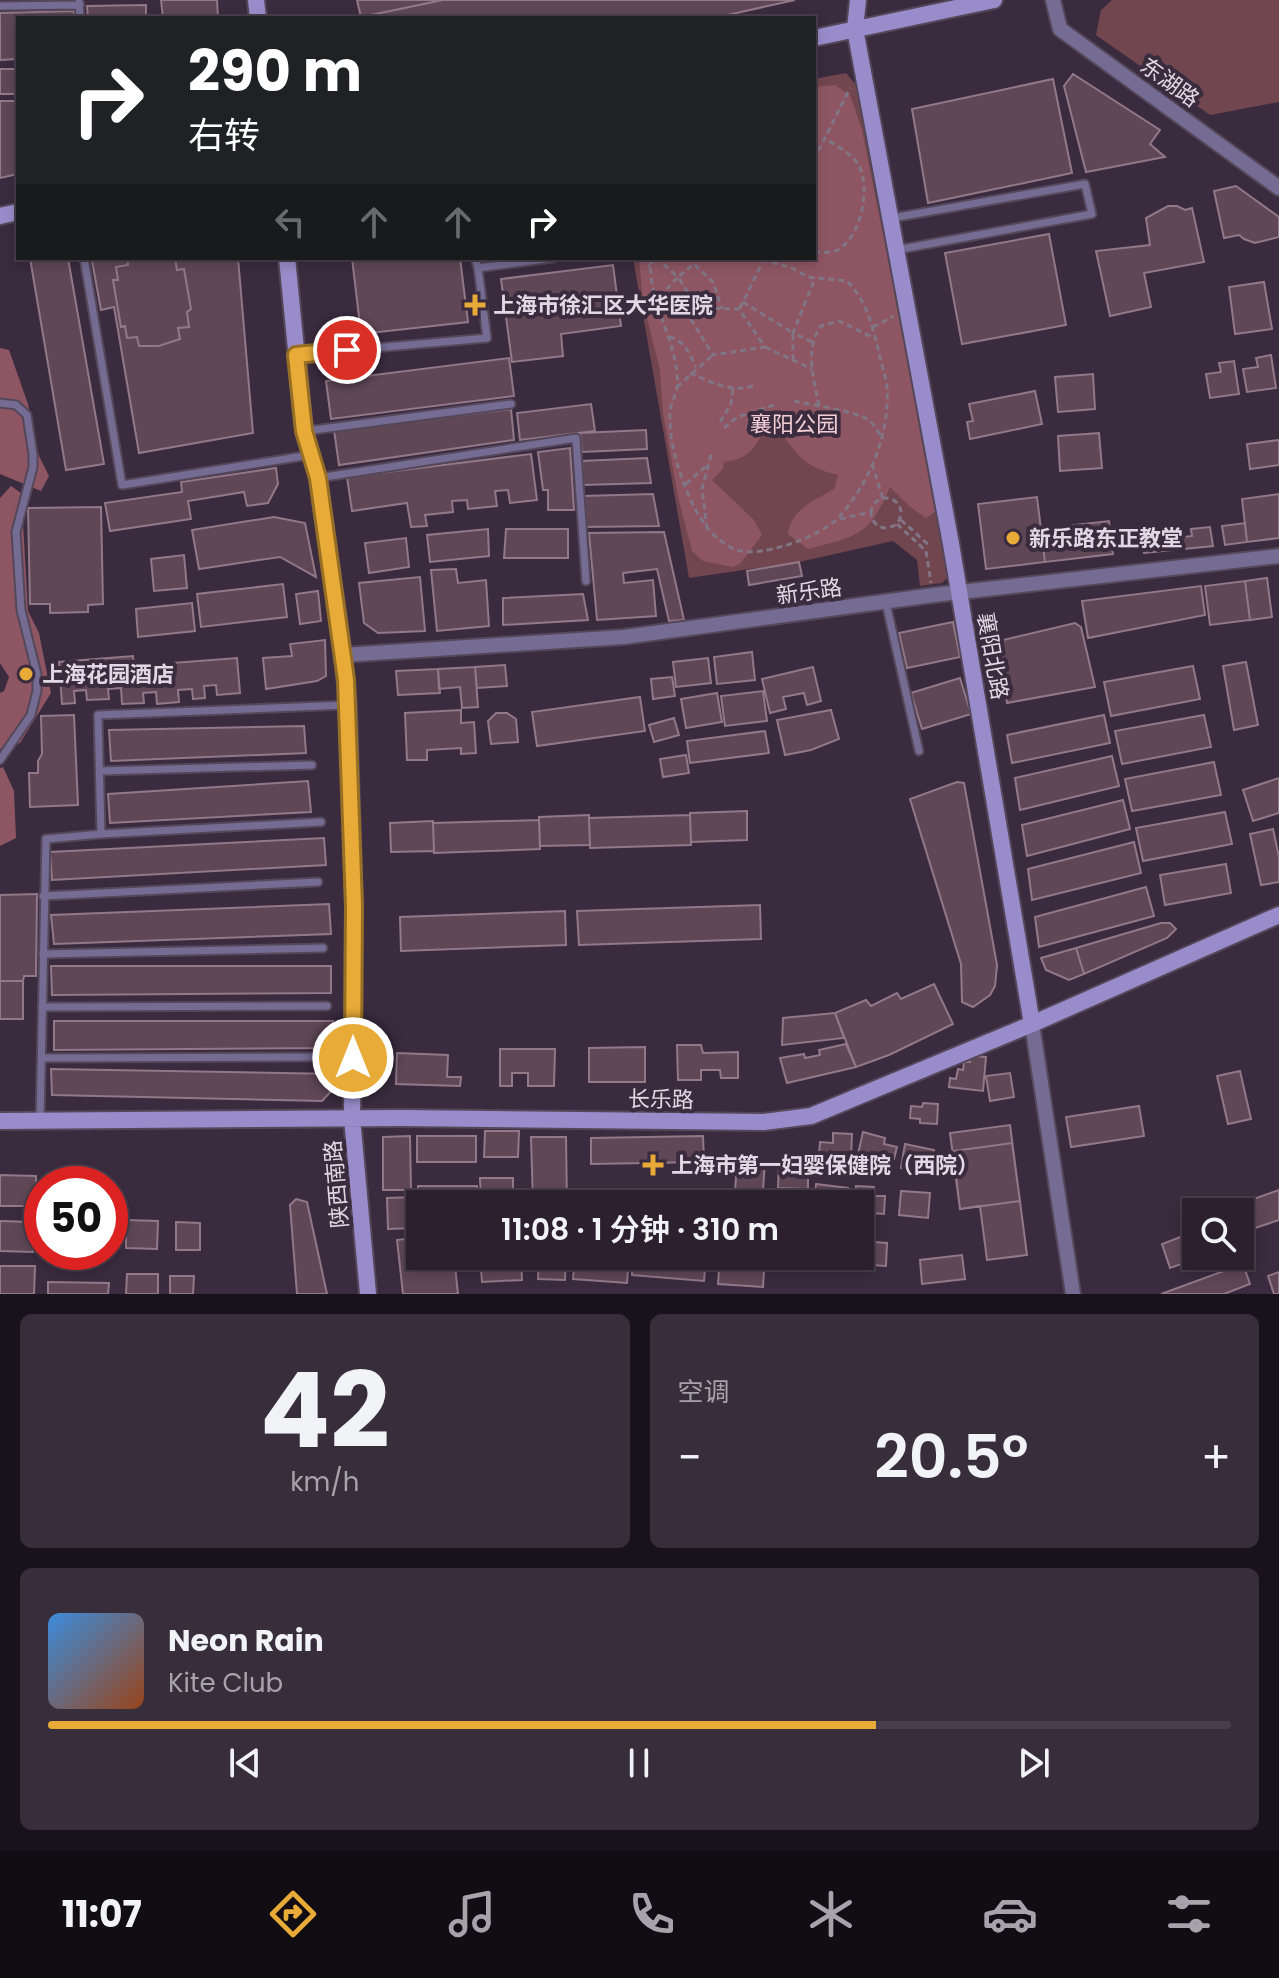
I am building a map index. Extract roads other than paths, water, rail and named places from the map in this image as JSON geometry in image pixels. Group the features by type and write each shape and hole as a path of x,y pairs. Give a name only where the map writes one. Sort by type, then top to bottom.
{"street":[{"name":"襄阳北路","path":"858,0 855,29 959,594 1032,1024 1073,1294"},
{"path":"816,38 994,0"},
{"name":"东湖路","path":"1053,0 1060,29 1279,188"},
{"name":"陕西南路","path":"287,260 304,431 318,478 348,705 354,906 352,1118 368,1294"},
{"name":"新乐路","path":"343,655 624,637 934,595 1279,556"},
{"name":"长乐路","path":"0,1121 352,1118 764,1122 811,1116 1032,1024 1279,915"}],"lane":[{"path":"0,6 80,2"},
{"path":"890,219 1085,184 1092,214 896,250"},
{"path":"84,260 122,485 310,455"},
{"path":"296,355 487,338 476,260"},
{"path":"478,268 538,260"},
{"path":"0,403 16,405 27,415 33,455 33,467 16,532 21,610 37,674 37,691 31,715 0,760"},
{"path":"304,431 511,404"},
{"path":"318,478 576,438 586,581"},
{"path":"886,603 919,751"},
{"path":"101,834 98,715 348,705"},
{"path":"100,771 312,765"},
{"path":"40,1121 46,839 321,822"},
{"path":"43,896 318,882"},
{"path":"43,954 323,948"},
{"path":"42,1007 327,1006"},
{"path":"42,1058 331,1057"}],"place":[{"name":"上海市徐汇区大华医院","path":"475,305"},
{"name":"新乐路东正教堂","path":"1013,538"},
{"name":"上海花园酒店","path":"26,674"},
{"name":"上海市第一妇婴保健院（西院）","path":"653,1165"}],"park label":[{"name":"襄阳公园","path":"794,424"}]}
